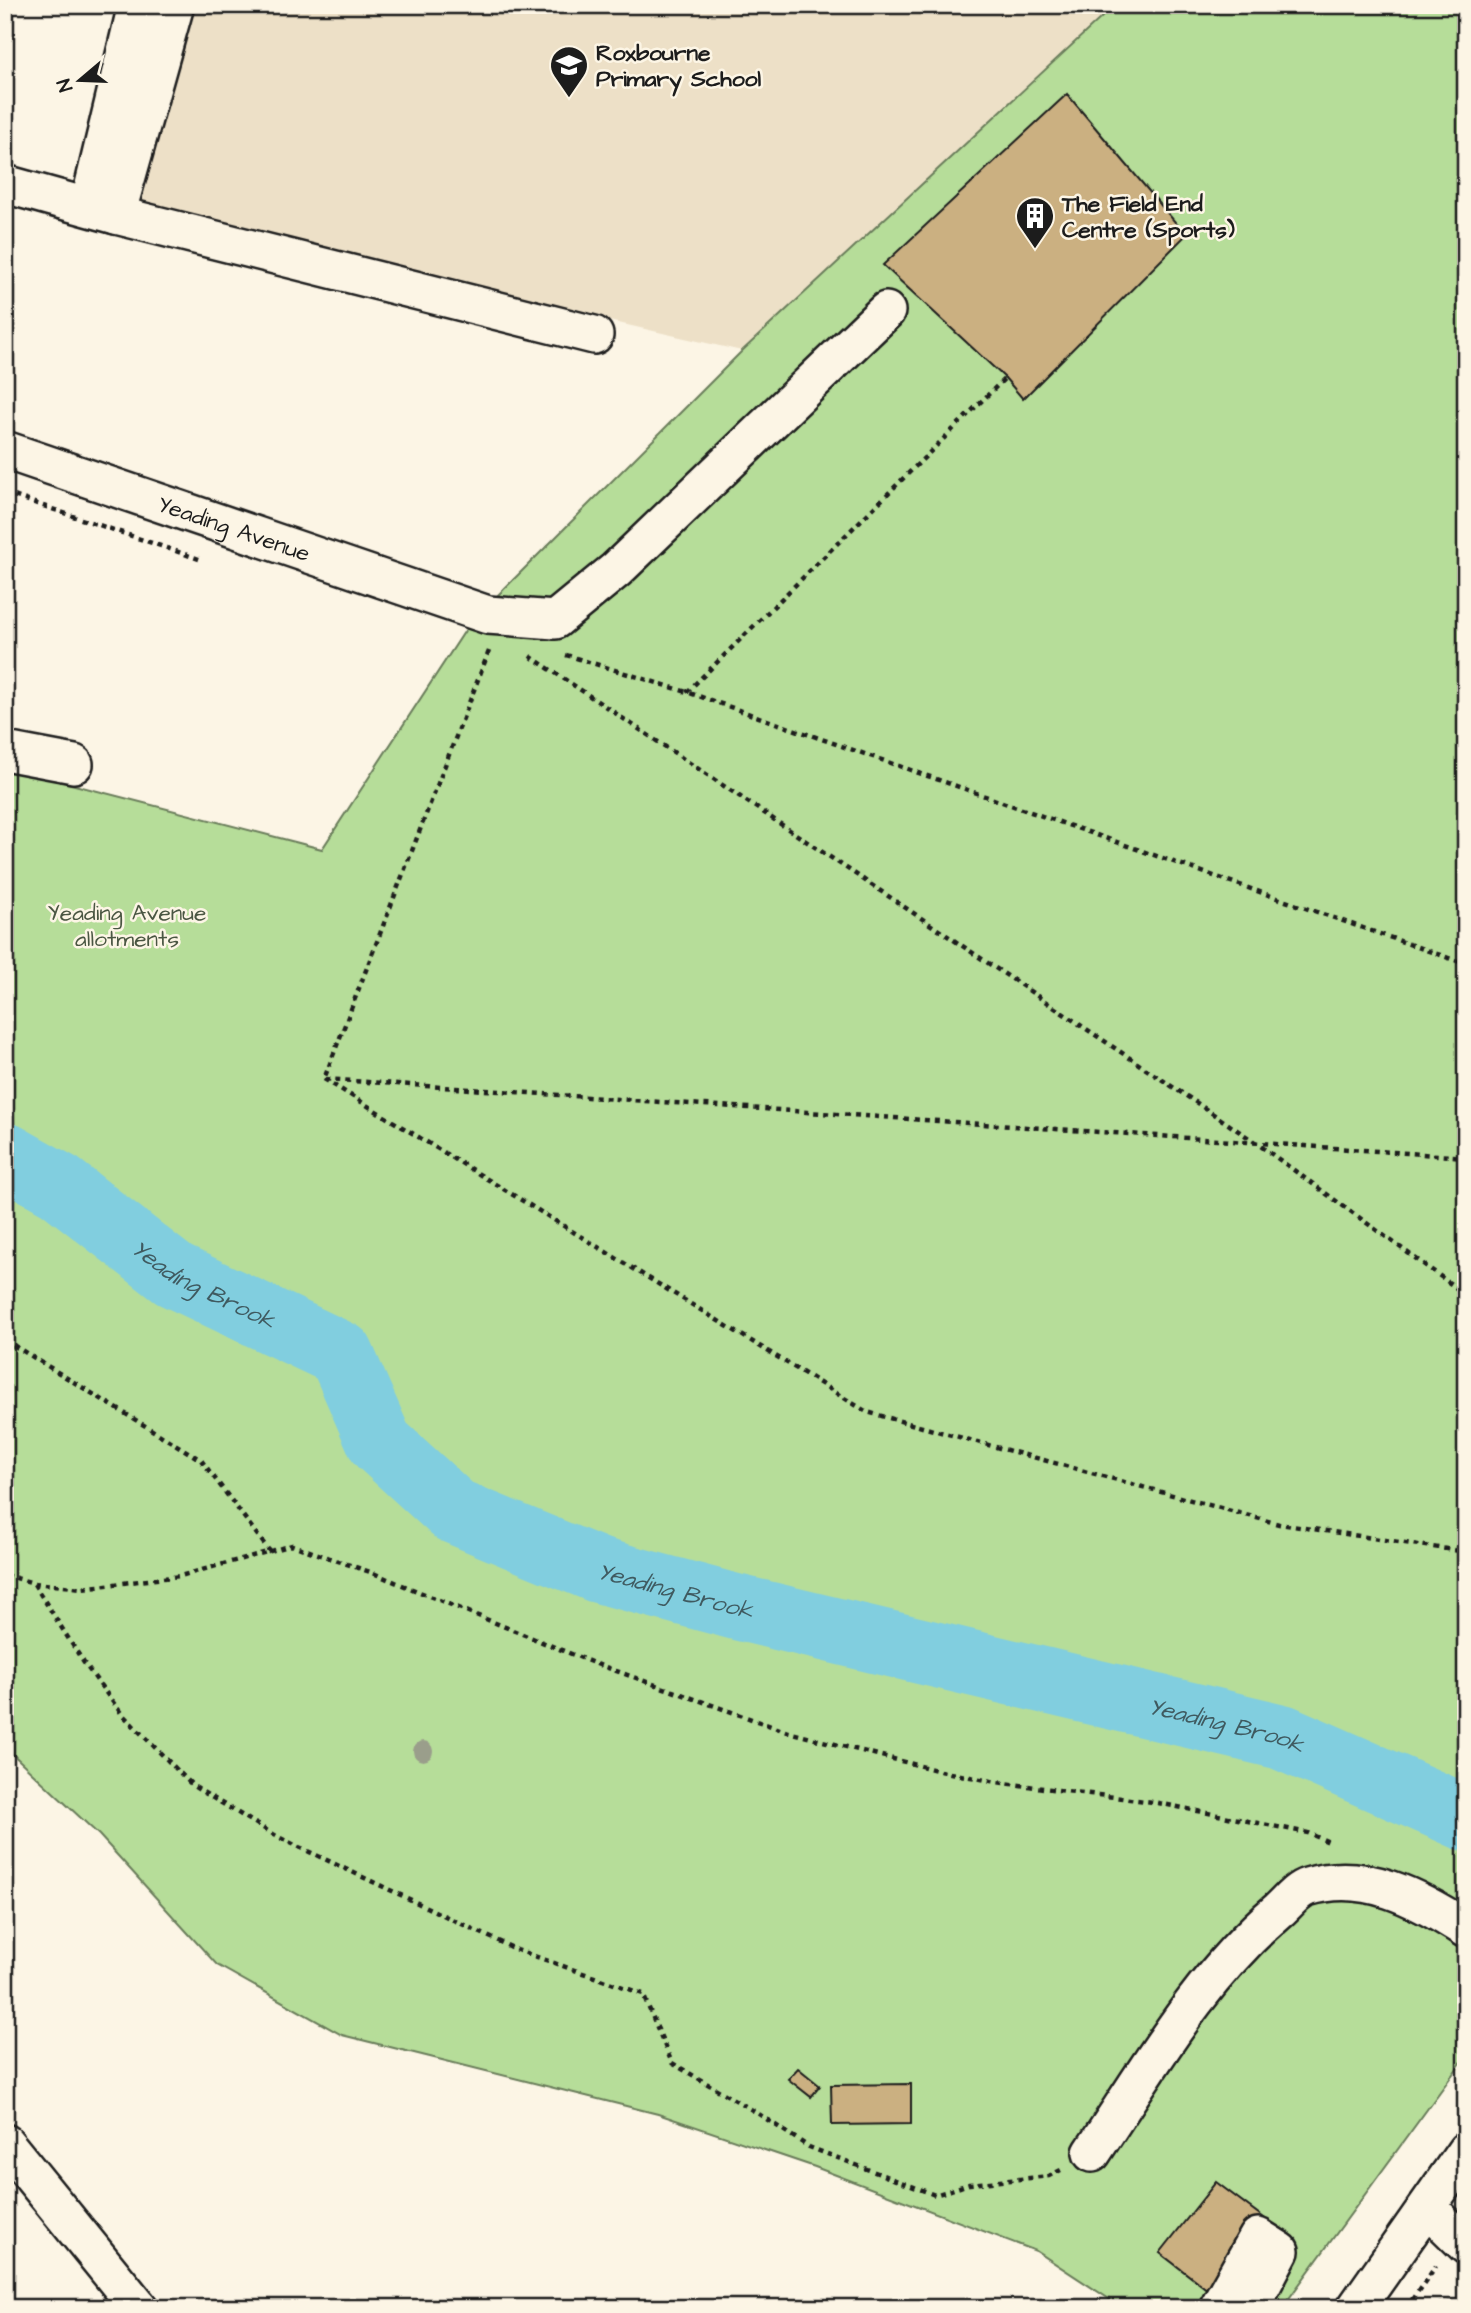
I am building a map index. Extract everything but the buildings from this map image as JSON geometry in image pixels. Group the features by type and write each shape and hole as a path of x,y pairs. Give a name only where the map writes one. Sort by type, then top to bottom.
{"street":[{"path":"102,211 137,5"},
{"path":"102,211 175,5"},
{"path":"5,184 594,335"},
{"name":"Yeading Avenue","path":"5,450 488,615 555,620 616,570 886,311"},
{"path":"5,751 74,764"},
{"path":"1092,2153 1215,1971 1261,1925 1305,1887 1346,1881 1390,1887 1466,1928"},
{"path":"5,2143 139,2308"},
{"path":"1356,2308 1466,2151"},
{"path":"1428,2208 1466,2245"},
{"path":"1218,2308 1258,2237 1280,2251 1250,2308"}],"path":[{"path":"687,692 1005,378"},
{"path":"324,1079 491,646"},
{"path":"519,649 1255,1142 1466,1295"},
{"path":"559,653 687,692 1466,964"},
{"path":"324,1079 1466,1157"},
{"path":"324,1079 867,1412 1279,1524 1466,1552"},
{"path":"5,1340 201,1460 271,1553"},
{"path":"5,1575 34,1583 82,1588 180,1576 271,1553 292,1545 591,1662 788,1732 940,1772 1153,1802 1308,1833 1333,1844"},
{"path":"34,1583 84,1663 121,1713 193,1786 278,1837 517,1950 643,1994 672,2063 754,2110 809,2147 935,2195 970,2184 1049,2176 1092,2153"},
{"path":"1418,2308 1466,2301"}],"shaded area":[{"name":"Roxbourne Primary School","path":"147,5 1115,5 742,351 137,214"}],"green space":[{"name":"Yeading Avenue allotments","path":"1115,5 1466,5 1466,2056 1282,2308 1123,2308 1036,2251 815,2167 658,2114 342,2035 217,1965 99,1835 5,1747 5,767 322,849 470,623 742,351"}],"waterway":[{"name":"Yeading Brook","path":"5,1155 60,1186 174,1275 341,1354 380,1443 454,1511 598,1570 736,1607 1282,1737 1466,1818"}],"place":[{"name":"Roxbourne Primary School","path":"569,99"},
{"name":"The Field End Centre (Sports)","path":"1035,250"}]}
